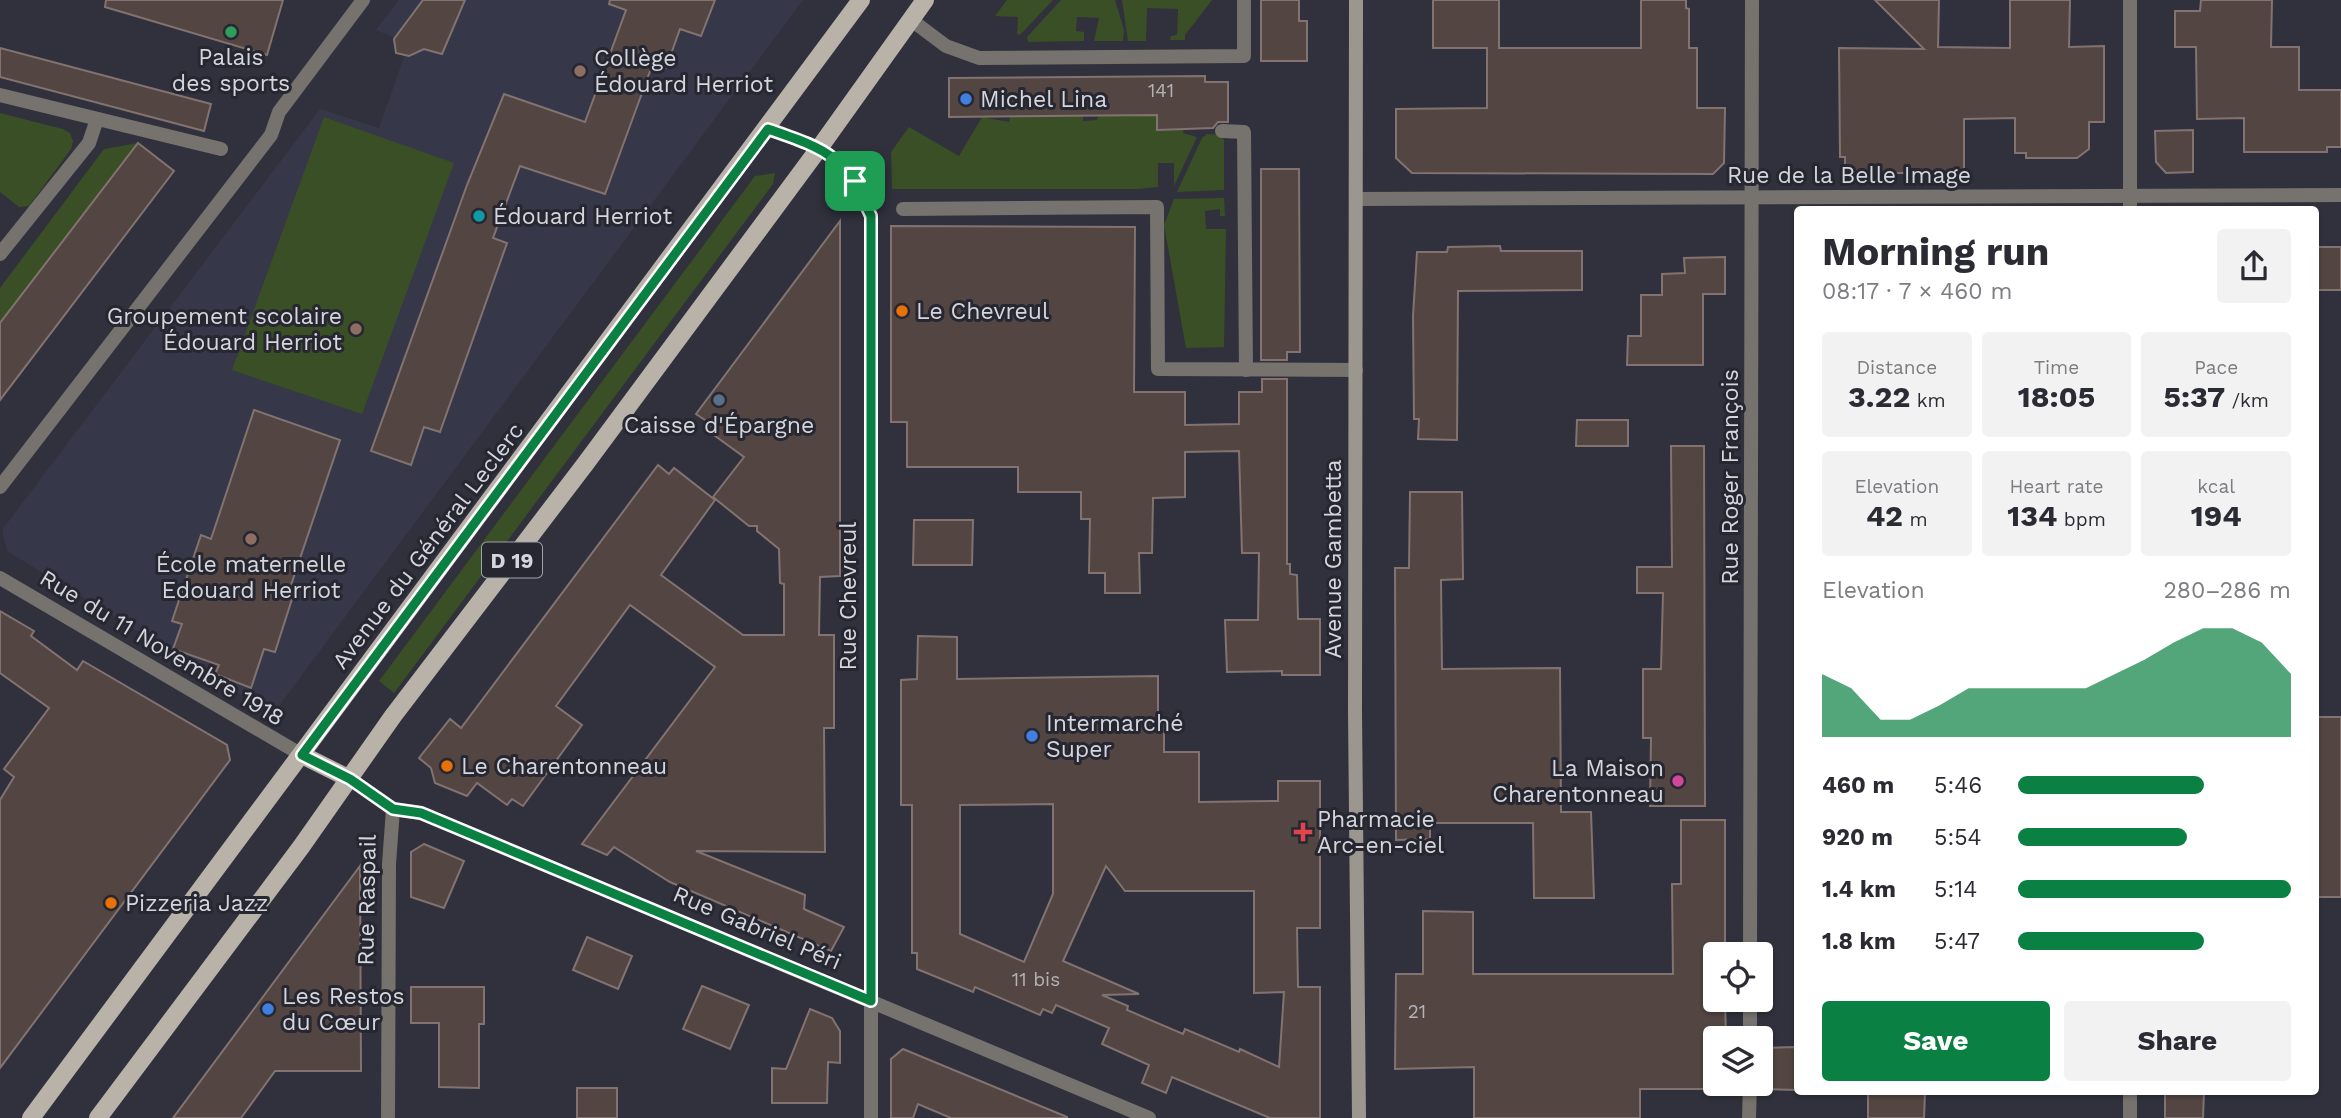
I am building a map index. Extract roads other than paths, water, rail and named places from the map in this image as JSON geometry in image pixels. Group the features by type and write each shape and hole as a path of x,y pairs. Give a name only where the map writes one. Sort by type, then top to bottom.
{"main road":[{"name":"Avenue du Général Leclerc","path":"32,1118 768,129 861,0"},
{"name":"D 19","path":"98,1118 350,779 393,716 586,463 820,147 925,0"},
{"path":"302,755 350,779"}],"street":[{"path":"0,488 271,135 279,112 363,0"},
{"path":"910,19 946,46 979,58 1244,56 1244,0"},
{"name":"Avenue Gambetta","path":"1356,0 1359,1118"},
{"name":"Rue Roger François","path":"1750,942 1754,198 1752,0"},
{"path":"2130,0 2130,204"},
{"path":"0,95 220,149"},
{"path":"0,254 89,144 97,119"},
{"name":"Rue Chevreul","path":"768,129 820,147 855,181 871,216 871,1118"},
{"path":"1222,131 1244,132 1246,370"},
{"name":"Rue de la Belle Image","path":"1357,199 1754,198 2130,204 2341,195"},
{"path":"903,209 1157,207 1158,369 1356,370"},
{"name":"Rue du 11 Novembre 1918","path":"0,578 302,755"},
{"name":"Rue Gabriel Péri","path":"350,779 393,809 421,813 1149,1118"},
{"name":"Rue Raspail","path":"388,1118 389,864 393,809"},
{"path":"2130,1095 2130,1118"},
{"path":"1749,1118 1750,1096"}],"place":[{"name":"Palais des sports","path":"231,32"},
{"name":"Collège Édouard Herriot","path":"580,71"},
{"name":"Michel Lina","path":"966,99"},
{"name":"Édouard Herriot","path":"479,216"},
{"name":"Le Chevreul","path":"902,311"},
{"name":"Groupement scolaire Édouard Herriot","path":"356,329"},
{"name":"Caisse d'Épargne","path":"719,400"},
{"name":"École maternelle Edouard Herriot","path":"251,539"},
{"name":"Intermarché Super","path":"1032,736"},
{"name":"Le Charentonneau","path":"447,766"},
{"name":"La Maison Charentonneau","path":"1678,781"},
{"name":"Pharmacie Arc-en-ciel","path":"1303,832"},
{"name":"Pizzeria Jazz","path":"111,903"},
{"name":"Les Restos du Cœur","path":"268,1009"}]}
